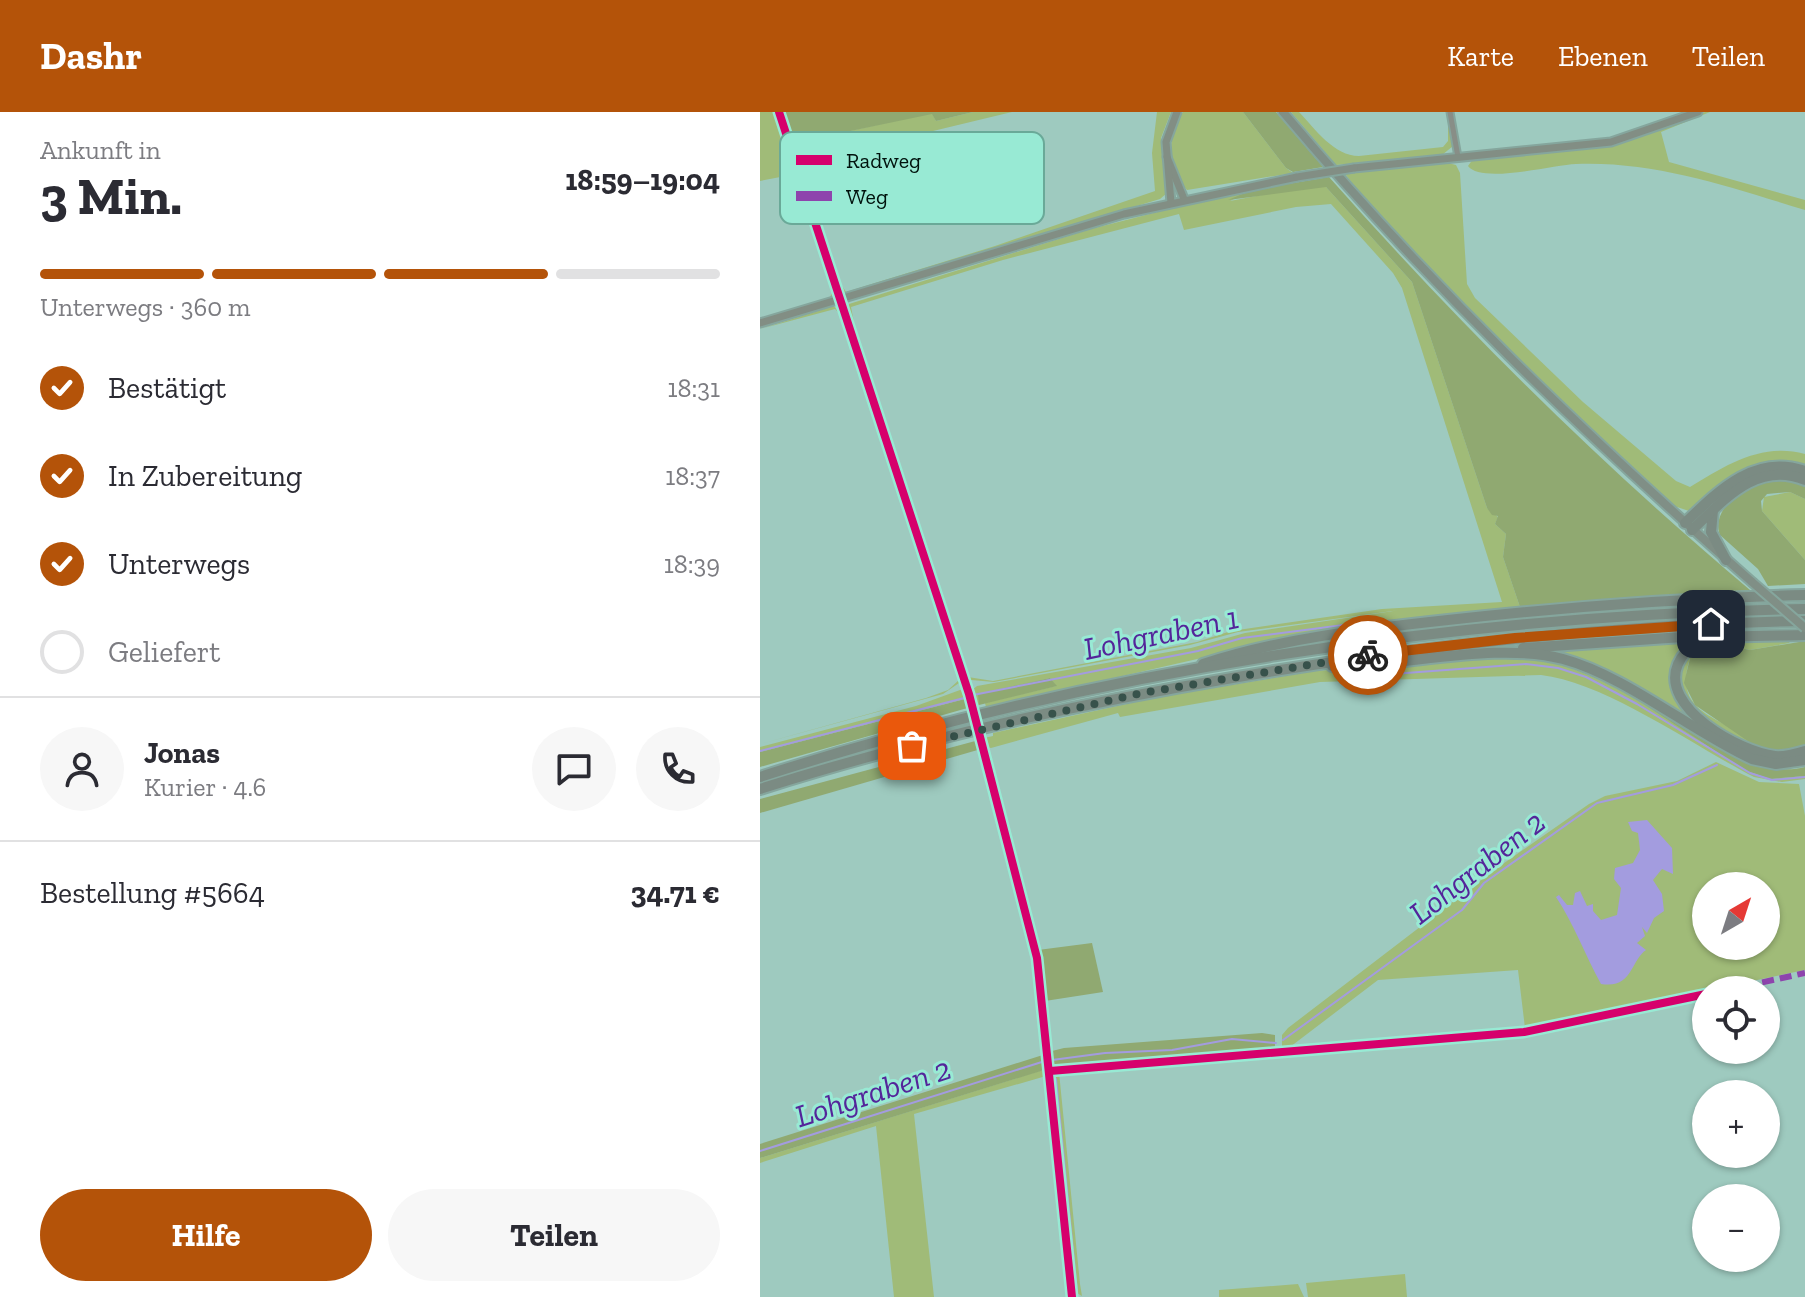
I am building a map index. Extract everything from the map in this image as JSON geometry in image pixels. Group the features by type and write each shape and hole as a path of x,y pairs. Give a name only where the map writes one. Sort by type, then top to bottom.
{"highway":[{"path":"1688,526 1728,484 1749,472 1774,465 1805,471"},
{"path":"1688,526 1756,478 1777,474 1805,480"},
{"path":"1713,510 1710,529 1726,560"},
{"path":"760,789 966,732 990,720 1171,675 1250,649 1356,630 1616,604 1805,595"},
{"path":"1171,675 1367,643 1514,626 1631,616 1805,609"},
{"path":"760,777 963,720 990,720 1302,666 1515,638 1805,621"},
{"path":"1302,666 1365,666 1629,640 1805,635"},
{"path":"1769,636 1709,640 1697,644 1679,663 1676,691 1681,702 1696,718 1749,748 1775,756 1805,751"},
{"path":"1481,655 1526,654 1564,659 1594,671 1752,759 1783,765 1805,760"}],"main road":[{"path":"1171,203 1167,133 1177,112"},
{"path":"1283,112 1492,342 1688,526 1805,628"},
{"path":"760,323 1184,199 1354,168 1611,142 1698,112"},
{"path":"1167,156 1184,199"}],"street":[{"path":"1450,112 1458,157"}],"green space":[{"path":"760,112 783,112 790,132 780,132 780,177 760,181"},
{"path":"783,112 973,112 936,121 932,114 846,132 789,132"},
{"path":"973,112 1012,112 929,132 845,132 932,113 936,121"},
{"path":"1157,112 1171,112 1161,138 1167,193 1160,199 760,320 829,299 833,291 812,224 820,224 839,281 846,292 995,246 1155,191 1152,153"},
{"path":"1183,112 1243,112 1293,173 1187,190 1175,173 1171,152 1174,130"},
{"path":"1243,112 1276,112 1323,167 1293,172 1286,168"},
{"path":"1291,112 1299,112 1333,147 1359,156 1443,147 1448,141 1448,112 1453,146 1442,155 1336,165"},
{"path":"1710,112 1661,132 1669,162 1805,200 1805,210 1692,177 1635,167 1576,164 1502,174 1475,171 1468,166 1473,159 1616,144"},
{"path":"1444,162 1456,165 1460,173 1467,284 1475,298 1583,402 1676,481 1690,487 1745,458 1774,451 1805,454 1805,468 1689,511 1674,506 1461,306 1345,174"},
{"path":"1329,177 1480,339 1585,443 1750,590 1731,591 1734,594 1520,607 1503,557 1506,534 1495,524 1498,516 1492,515 1487,508 1412,282 1326,187 1228,200 1252,190"},
{"path":"1300,180 1252,190 1230,201 1309,186 1326,187 1412,282 1487,508 1498,517 1495,524 1506,534 1503,557 1520,607 1311,633 986,707 985,703 1056,686 1050,678 979,694 979,705 975,706 971,691 977,686 1191,648 1245,633 1400,610 1238,632 1190,645 994,682 971,680 969,677 993,681 1197,642 1231,631 1382,609 1502,602 1402,288 1393,273 1331,204 1296,207 1184,230 1179,214 1003,260 851,307 859,347 966,671 856,341 848,315 849,304 1091,229 1228,194"},
{"path":"834,306 839,313 835,309 760,329"},
{"path":"840,315 846,323 962,681 943,694 760,744 926,698 948,690 959,680"},
{"path":"1785,479 1805,486 1805,499 1790,492 1767,494 1761,501 1762,511 1805,560 1805,584 1768,586 1758,569 1720,535 1718,526 1724,508 1739,493 1757,483"},
{"path":"1790,492 1805,499 1805,560 1762,511 1764,497"},
{"path":"1696,640 1672,686 1677,700 1707,729 1590,666 1542,651"},
{"path":"1735,640 1786,640 1790,643 1750,650 1731,646 1690,658 1686,678 1688,694 1696,705 1761,750 1703,717 1682,692 1679,678 1683,664 1701,645"},
{"path":"1805,641 1805,748 1786,753 1761,750 1695,705 1684,683 1690,658 1701,649 1731,646 1750,650"},
{"path":"1521,657 1582,672 1610,685 1665,717 1744,770 1770,779 1805,776 1805,779 1782,782 1754,777 1621,703 1566,680 1541,675 1320,682 1120,717 1118,713 991,748 986,747 984,738 993,736 993,733 1159,697 1315,671"},
{"path":"1050,678 1057,686 979,705 978,694"},
{"path":"960,690 966,692 971,707 964,699 760,752 760,747 916,706"},
{"path":"1633,697 1716,747 1763,766 1785,769 1805,767 1805,776 1770,779 1744,770"},
{"path":"965,699 971,707 760,767 760,752"},
{"path":"979,740 981,749 760,813 760,799"},
{"path":"1716,762 1759,782 1799,784 1805,816 1805,970 1776,976 1692,976 1692,993 1525,1028 1518,970 1378,980 1290,1047 1282,1046 1282,1035 1288,1028 1497,868 1605,796 1677,781"},
{"path":"1092,943 1103,992 1045,1001 1038,950"},
{"path":"1262,1033 1275,1035 1275,1049 1064,1067 1052,1064 1049,1058 1052,1051 1064,1048"},
{"path":"1046,1054 1047,1067 1041,1071 760,1158 760,1144"},
{"path":"1046,1069 1046,1076 914,1114 934,1297 894,1297 876,1126 760,1163 760,1158"},
{"path":"1059,1072 1082,1296 1075,1292 1072,1275 1052,1083"},
{"path":"1405,1274 1407,1297 1308,1297 1306,1283"},
{"path":"1298,1284 1304,1297 1219,1297 1219,1290"}],"shaded area":[{"path":"1647,820 1672,848 1673,874 1662,869 1653,880 1662,894 1664,911 1654,918 1647,933 1642,927 1645,936 1637,943 1646,950 1630,973 1619,982 1601,984 1556,897 1559,895 1567,905 1573,905 1575,893 1580,891 1587,906 1593,904 1593,911 1601,920 1617,915 1621,888 1614,879 1615,868 1633,863 1640,850 1638,833 1632,831 1628,822"}],"waterway":[{"name":"Lohgraben 1","path":"973,695 1198,651 1242,638 1359,623"},
{"name":"Lohgraben 1","path":"1362,672 1366,676 1526,664 1558,668 1586,677 1637,704 1750,773 1772,780 1805,777"},
{"name":"Lohgraben 1","path":"760,751 964,698"},
{"name":"Lohgraben 2","path":"1283,1040 1462,910 1484,883 1597,803 1673,785 1717,765"},
{"name":"Lohgraben 2","path":"1052,1060 1105,1053 1172,1050 1232,1039 1276,1043"},
{"name":"Lohgraben 2","path":"760,1151 1045,1061"},
{"path":"1056,1079 1077,1291"}],"marked path":[{"path":"1780,978 1805,973"}],"cycle path":[{"path":"779,112 786,132"},
{"path":"816,224 969,694 1037,958 1072,1297"},
{"path":"1050,1071 1524,1032 1692,997"}],"way so far":[{"path":"912,746 1142,693 1368,655"}],"route":[{"path":"1368,655 1515,638 1711,624"}]}
